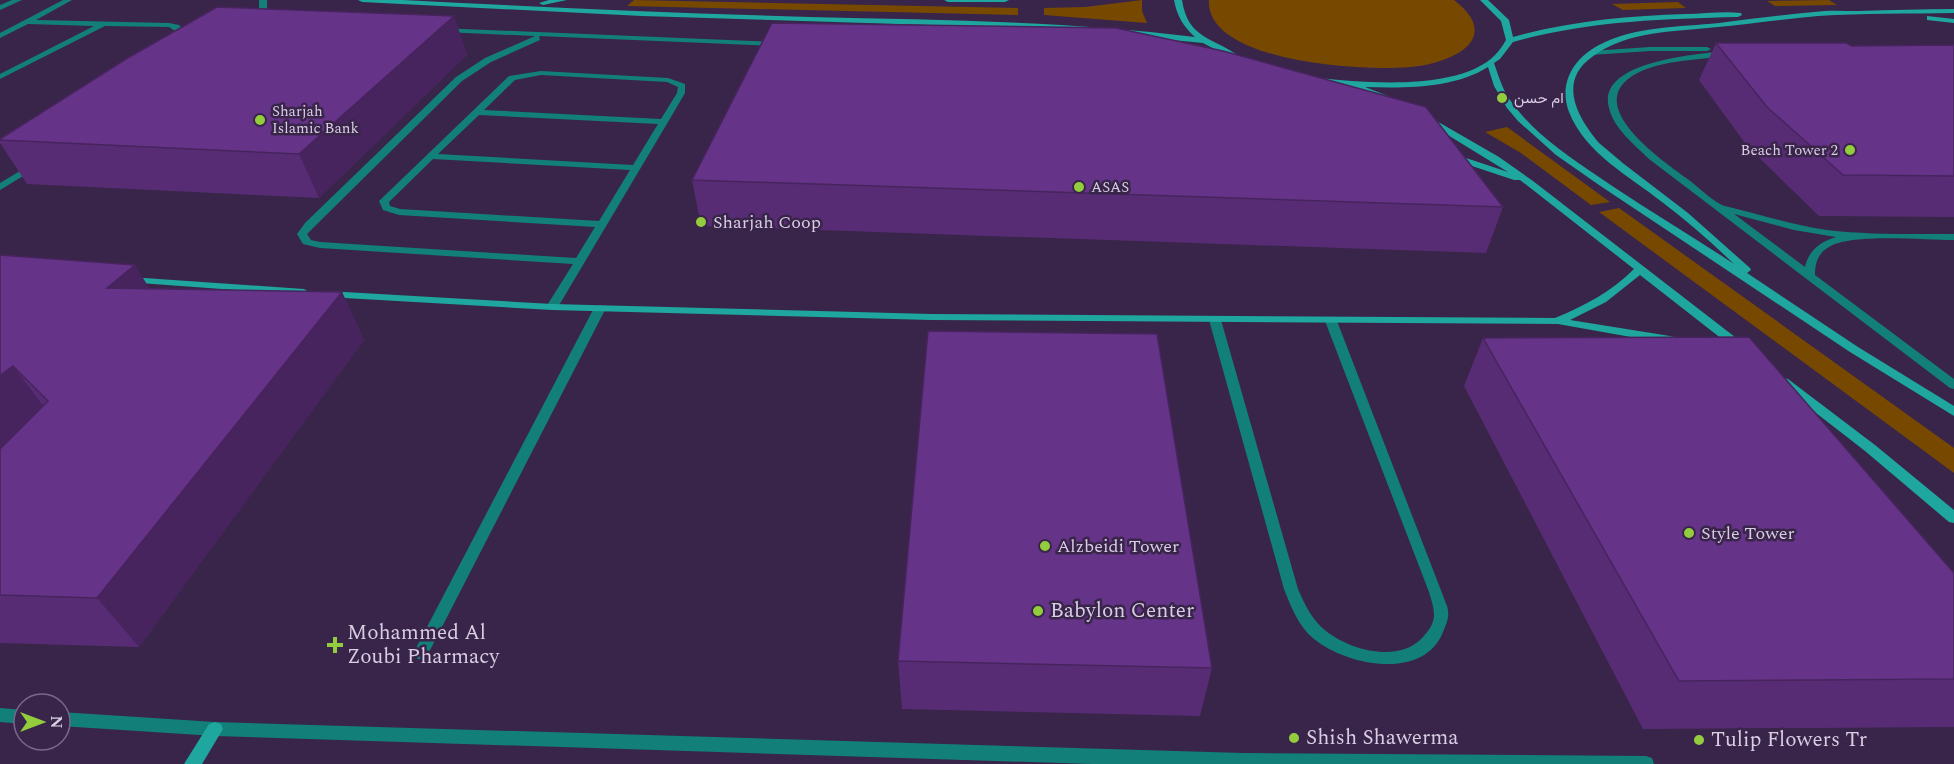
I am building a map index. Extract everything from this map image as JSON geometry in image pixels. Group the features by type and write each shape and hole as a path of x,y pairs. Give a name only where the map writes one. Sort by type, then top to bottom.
{"main road":[{"path":"362,0 610,12 995,22 1089,27 1205,41"},
{"path":"391,2 406,0"},
{"path":"482,0 537,3 563,0"},
{"path":"948,0 1005,0"},
{"path":"1178,0 1178,9 1183,20 1205,41 1243,60"},
{"path":"1484,0 1506,20 1510,40"},
{"path":"1312,78 1351,84 1400,85 1462,76 1491,64 1500,56 1510,40 1563,26 1626,19 1954,11"},
{"path":"1884,12 1954,21"},
{"path":"1768,291 1691,221 1617,163 1583,129 1573,113 1568,85 1576,68 1591,53 1624,38 1645,33 1818,14"},
{"path":"995,22 1050,36"},
{"path":"1491,64 1494,80 1503,98 1539,136 1565,157 1866,357 1954,412"},
{"path":"1351,84 1398,104"},
{"path":"1416,113 1487,153 1530,183 1640,269 1741,357"},
{"path":"1444,153 1530,183"},
{"path":"1558,321 1606,298 1629,281 1640,269"},
{"path":"114,278 552,307 931,317 1558,321 1677,342"},
{"path":"1771,371 1870,448 1954,518"},
{"path":"192,764 215,729"}],"street":[{"path":"0,8 18,0"},
{"path":"0,36 68,0"},
{"path":"246,33 259,20 265,6 263,0"},
{"path":"259,20 271,21"},
{"path":"915,30 918,21"},
{"path":"27,22 176,27 182,33 169,45"},
{"path":"0,77 104,23"},
{"path":"436,30 784,45"},
{"path":"543,36 488,60 459,79 302,234 307,242 321,245 580,261"},
{"path":"1591,53 1650,49 1734,51 1655,63 1635,71 1621,80 1613,92 1611,106 1617,122 1631,139 1954,385"},
{"path":"552,307 603,224 636,168 682,86 674,81 661,79 531,73 505,82 388,196 384,205 386,208 399,212 603,224"},
{"path":"475,112 663,122"},
{"path":"430,156 636,168"},
{"path":"0,187 39,162"},
{"path":"1718,206 1774,223 1861,236"},
{"path":"1810,275 1809,263 1815,253 1825,244 1841,238 1861,236 1954,237"},
{"path":"422,653 600,308"},
{"path":"1215,320 1291,589 1301,614 1322,637 1352,653 1384,659 1414,654 1434,638 1442,617 1436,592 1331,321"},
{"path":"72,720 215,729 1243,763 1646,764"}],"shaded area":[{"path":"634,0 1018,8 1018,15 627,6"},
{"path":"1142,0 1142,11 1147,23 1044,15 1044,8 1085,7"},
{"path":"1209,0 1454,0 1467,12 1474,23 1474,33 1471,42 1463,50 1425,65 1372,68 1336,66 1264,52 1235,39 1215,22"},
{"path":"1829,0 1837,5 1775,6 1767,1"},
{"path":"1678,2 1686,8 1623,10 1612,4"},
{"path":"1507,127 1610,202 1591,205 1521,153 1485,132"},
{"path":"1619,208 1954,448 1954,473 1599,212"}],"building":[{"path":"217,7 454,16 299,154 0,140 126,59"},
{"name":"ASAS","path":"772,23 1116,28 1223,51 1426,107 1503,207 692,180"},
{"path":"1716,43 1846,43 1852,46 1954,45 1954,176 1843,175 1767,107"},
{"path":"0,255 135,265 107,288 342,292 97,598 0,595 0,449 48,401 13,366 0,376"},
{"name":"Alzbeidi Tower","path":"928,331 1157,334 1212,668 898,661"},
{"name":"Style Tower","path":"1749,337 1954,573 1954,679 1679,681 1483,338"}],"place":[{"name":"ام حسن","path":"1502,98"},
{"name":"Sharjah Islamic Bank","path":"260,120"},
{"name":"Beach Tower 2","path":"1850,150"},
{"name":"ASAS","path":"1079,187"},
{"name":"Sharjah Coop","path":"701,222"},
{"name":"Style Tower","path":"1689,533"},
{"name":"Alzbeidi Tower","path":"1045,546"},
{"name":"Babylon Center","path":"1038,611"},
{"name":"Mohammed Al Zoubi Pharmacy","path":"335,645"},
{"name":"Shish Shawerma","path":"1294,738"},
{"name":"Tulip Flowers Tr","path":"1699,740"}]}
